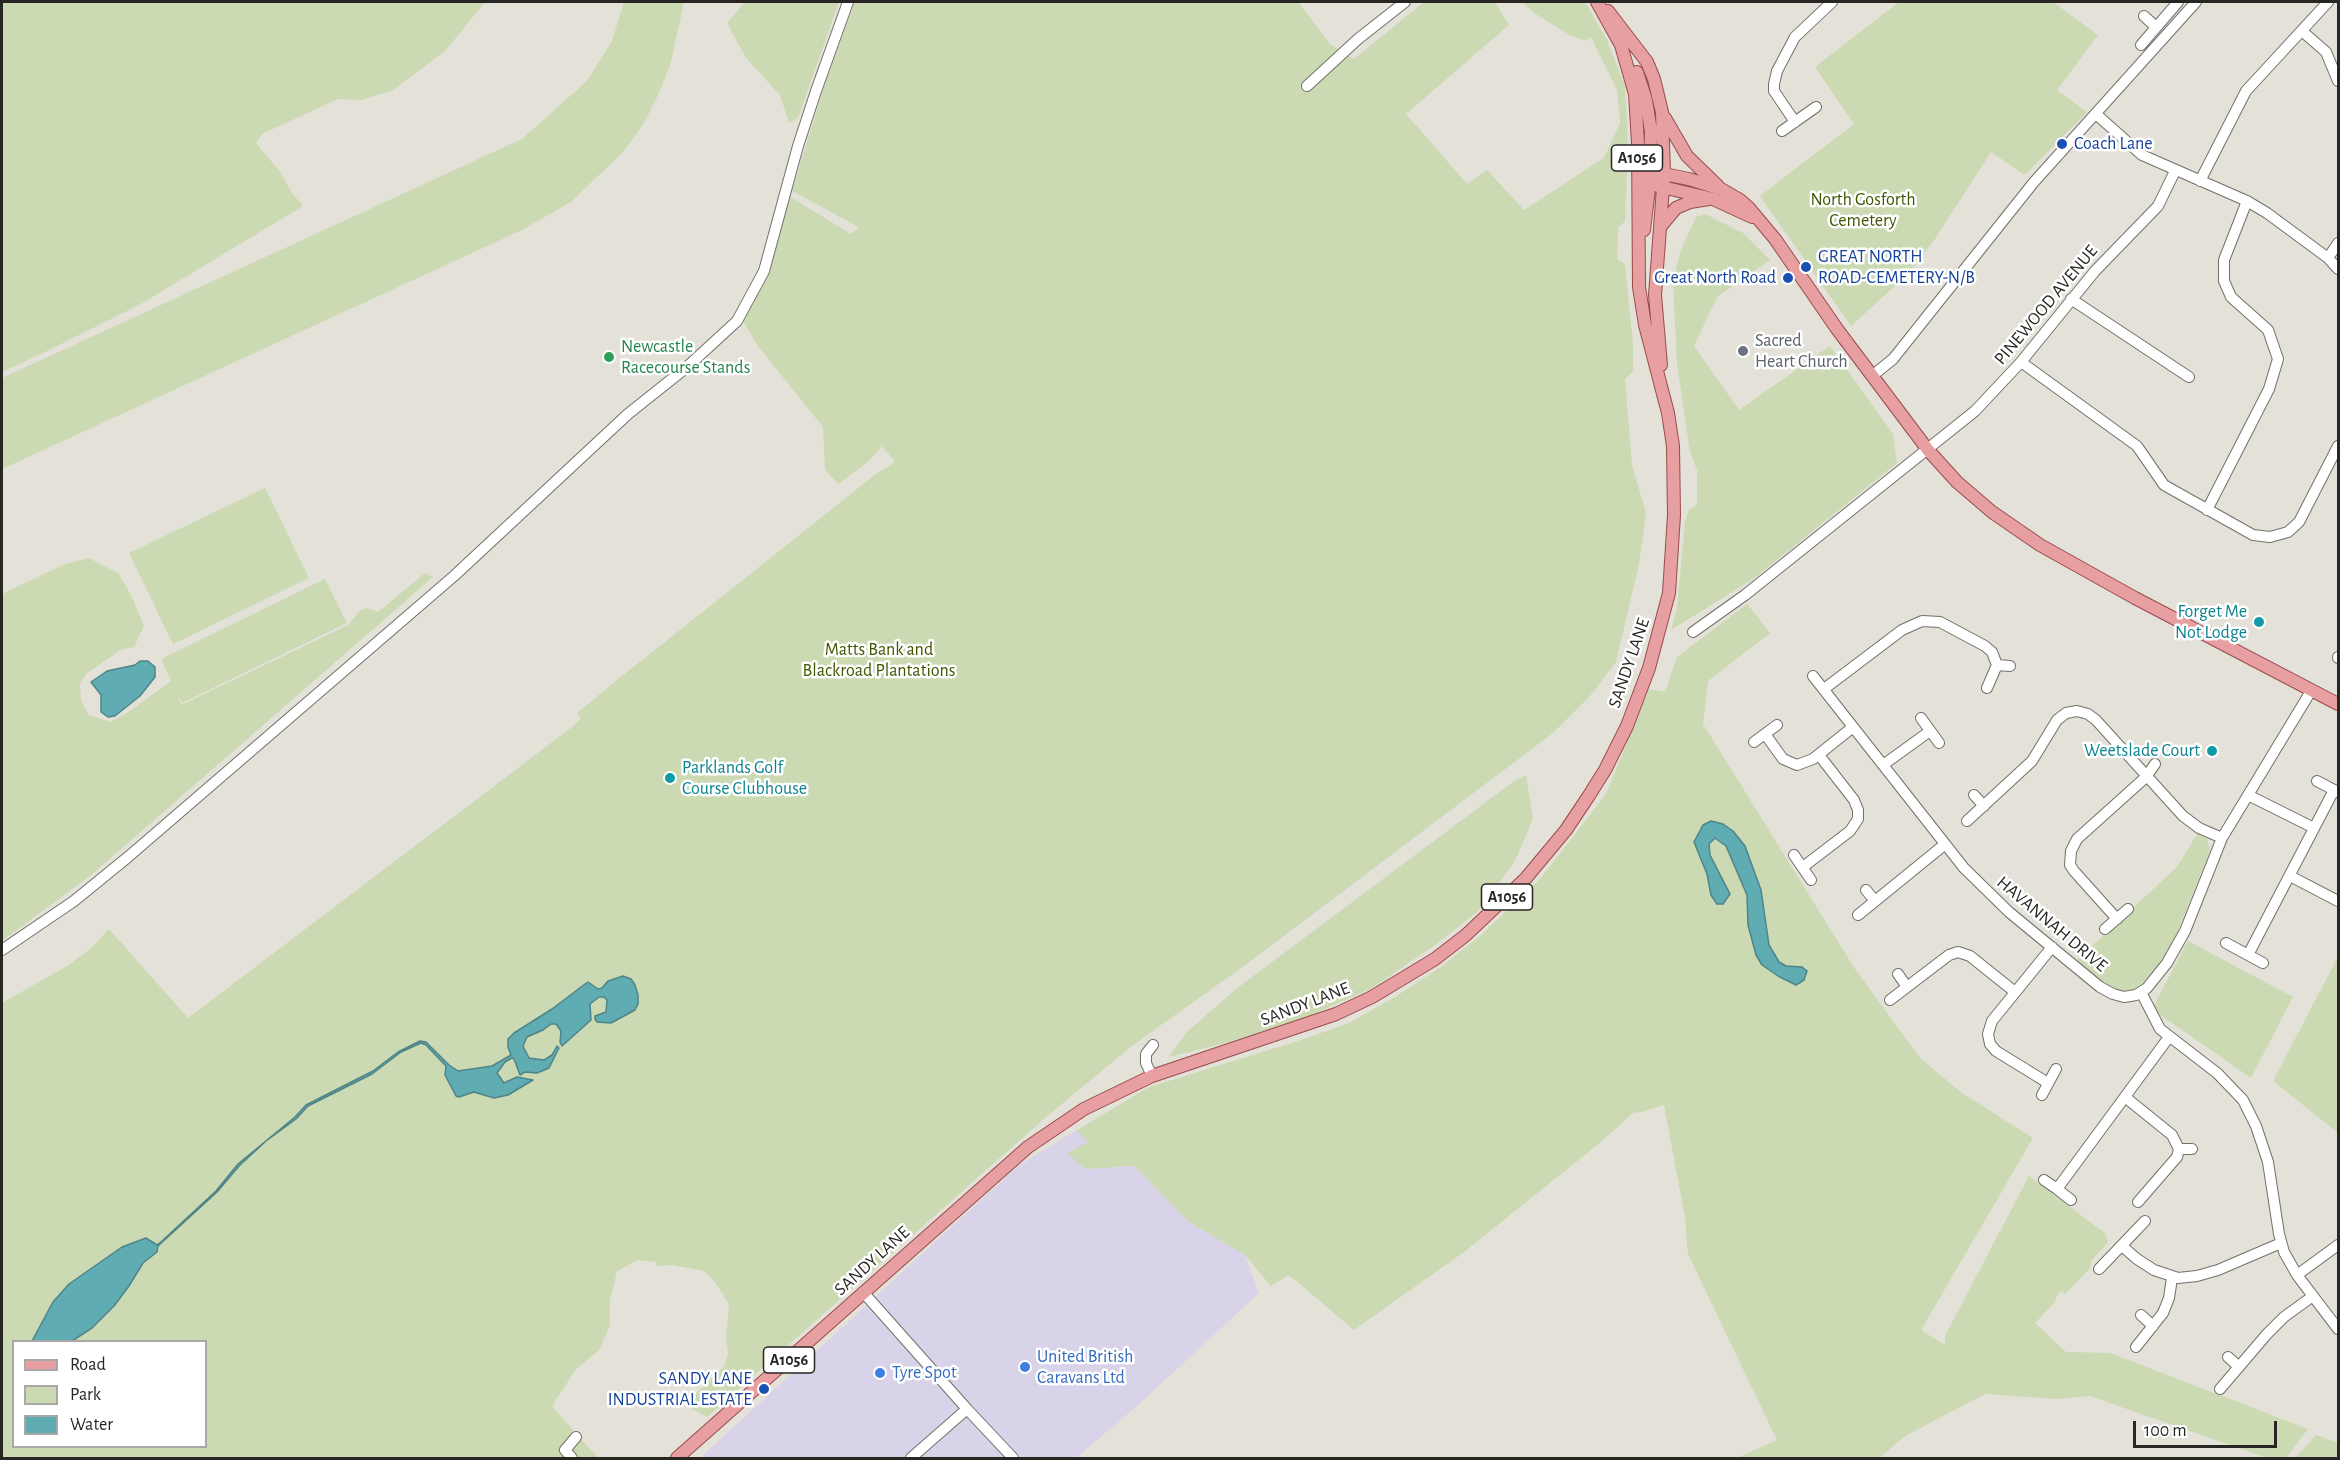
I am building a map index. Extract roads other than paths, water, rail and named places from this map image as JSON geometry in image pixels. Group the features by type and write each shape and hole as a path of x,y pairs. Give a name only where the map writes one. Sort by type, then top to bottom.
{"main road":[{"name":"SANDY LANE","path":"1598,2 1621,45 1633,85 1636,109 1639,273 1645,325 1665,396"},
{"name":"SANDY LANE","path":"677,1458 1028,1147 1084,1109 1152,1076 1336,1014 1372,997 1435,959 1466,935 1526,878 1566,830 1605,770 1627,726 1661,630 1669,593 1674,515 1673,446 1665,396 1655,295 1664,188 1662,112 1654,79 1647,62 1623,29 1598,2"},
{"path":"1621,45 1636,72 1646,100 1651,131 1650,180 1639,273"},
{"path":"1662,112 1686,156 1717,194"},
{"path":"1650,180 1658,174 1664,174 1740,200 1763,224 1928,450 1957,482 1992,512 2040,545 2338,704"},
{"path":"1650,180 1664,188 1717,194"},
{"path":"1660,229 1670,214 1681,205 1717,194"}],"street":[{"path":"2,950 74,901 128,857 454,576 628,414 687,367 736,321 764,271 809,113 848,2"},
{"path":"1307,86 1358,39 1405,2"},
{"path":"1795,122 1774,91 1777,71 1795,37 1832,2"},
{"path":"2141,45 2178,2"},
{"path":"1872,376 1893,359 2034,182 2196,2"},
{"path":"2199,181 2246,91 2328,2"},
{"path":"2144,16 2156,27"},
{"path":"2302,31 2326,52 2338,81"},
{"path":"1782,131 1816,107"},
{"path":"2097,114 2142,155 2247,201 2328,258 2338,269"},
{"name":"PINEWOOD AVENUE","path":"1928,450 1975,411 2021,362 2111,253 2158,206 2175,171"},
{"path":"2208,510 2269,389 2278,359 2268,330 2231,297 2224,281 2224,260 2247,201"},
{"path":"2328,258 2338,243"},
{"path":"2072,299 2189,377"},
{"path":"2021,362 2137,446 2164,485 2253,535 2270,537 2288,532 2299,522 2338,446"},
{"path":"1693,632 1928,450"},
{"path":"1824,689 1902,630 1922,621 1940,622 1992,652 1997,665 1986,688"},
{"path":"1997,665 2010,666"},
{"name":"HAVANNAH DRIVE","path":"1814,676 1944,845 1983,888 2109,993 2124,997 2141,992"},
{"path":"2311,691 2222,838 2180,942 2161,972 2141,992 2155,1023 2169,1037 2228,1082 2250,1113 2268,1162 2281,1243 2297,1275 2338,1329"},
{"path":"1967,821 2032,761 2057,720 2073,711 2081,711 2092,717 2184,816 2199,828 2222,838"},
{"path":"1921,718 1939,743"},
{"path":"1754,742 1777,725"},
{"path":"1765,734 1779,754 1790,763 1801,765 1819,755 1853,727"},
{"path":"1882,765 1930,731"},
{"path":"1803,867 1851,831 1858,819 1858,810 1854,800 1819,755"},
{"path":"2117,919 2070,865 2071,851 2077,839 2146,777 2155,764"},
{"path":"2248,955 2314,828 2336,791 2317,780"},
{"path":"1974,795 1984,806"},
{"path":"2248,795 2314,828"},
{"path":"1858,915 1944,845"},
{"path":"1794,855 1811,880"},
{"path":"2290,876 2338,901"},
{"path":"1866,890 1875,901"},
{"path":"2105,929 2128,909"},
{"path":"2226,943 2263,963"},
{"path":"2048,1083 1996,1051 1989,1040 1989,1029 1992,1021 2052,947"},
{"path":"1890,1000 1949,955 1958,952 1970,956 2016,992"},
{"path":"1898,974 1907,987"},
{"path":"2057,1189 2169,1037"},
{"path":"1152,1076 1146,1063 1146,1054 1153,1045"},
{"path":"2042,1095 2055,1069"},
{"path":"2125,1097 2172,1135 2179,1149 2177,1157 2138,1202"},
{"path":"2179,1149 2192,1149"},
{"path":"2044,1180 2071,1200"},
{"path":"2099,1269 2145,1221"},
{"path":"2122,1246 2144,1264 2172,1278 2208,1274 2281,1243"},
{"path":"2297,1275 2338,1245"},
{"path":"2136,1347 2166,1306 2172,1278"},
{"path":"863,1292 966,1409 1013,1458"},
{"path":"2220,1389 2284,1317 2313,1296"},
{"path":"2141,1315 2153,1326"},
{"path":"2228,1357 2239,1367"},
{"path":"911,1458 966,1409"},
{"path":"572,1458 565,1450 576,1437"}],"water":[{"path":"140,661 148,661 155,667 155,677 140,696 115,716 108,717 101,712 101,695 91,682 107,671 135,665"},
{"path":"1711,821 1723,824 1733,831 1745,846 1761,890 1769,945 1779,962 1786,966 1802,967 1807,971 1804,980 1796,985 1762,965 1756,955 1748,925 1747,895 1726,846 1715,838 1709,844 1710,855 1730,894 1723,904 1717,904 1711,895 1707,874 1694,842 1703,825"},
{"path":"623,976 631,979 638,995 635,1010 611,1023 597,1022 595,1016 606,1012 607,1000 599,997 590,1004 591,1020 562,1046 561,1031 556,1024 551,1024 527,1037 523,1046 529,1058 544,1060 552,1055 557,1046 559,1048 549,1068 537,1073 525,1072 520,1075 514,1059 505,1062 497,1073 504,1083 517,1077 533,1080 508,1095 494,1098 474,1092 456,1096 445,1075 446,1066 426,1045 421,1043 401,1052 372,1074 308,1106 296,1119 266,1141 240,1165 217,1192 158,1246 157,1252 143,1263 114,1306 92,1328 74,1340 33,1340 53,1302 69,1284 122,1247 146,1238 157,1245 216,1191 238,1164 295,1117 306,1105 373,1071 398,1052 420,1041 426,1042 458,1071 492,1066 511,1055 508,1039 514,1033 552,1009 588,982 598,989 608,981"}],"place":[{"name":"Coach Lane","path":"2062,144"},
{"name":"GREAT NORTH ROAD-CEMETERY-N/B","path":"1806,267"},
{"name":"Great North Road","path":"1788,278"},
{"name":"Sacred Heart Church","path":"1743,351"},
{"name":"Newcastle Racecourse Stands","path":"609,357"},
{"name":"Forget Me Not Lodge","path":"2259,622"},
{"name":"Weetslade Court","path":"2212,751"},
{"name":"Parklands Golf Course Clubhouse","path":"670,778"},
{"name":"United British Caravans Ltd","path":"1025,1367"},
{"name":"Tyre Spot","path":"880,1373"},
{"name":"SANDY LANE INDUSTRIAL ESTATE","path":"764,1389"}],"park label":[{"name":"North Gosforth Cemetery","path":"1863,210"},
{"name":"Matts Bank and Blackroad Plantations","path":"879,660"}]}
